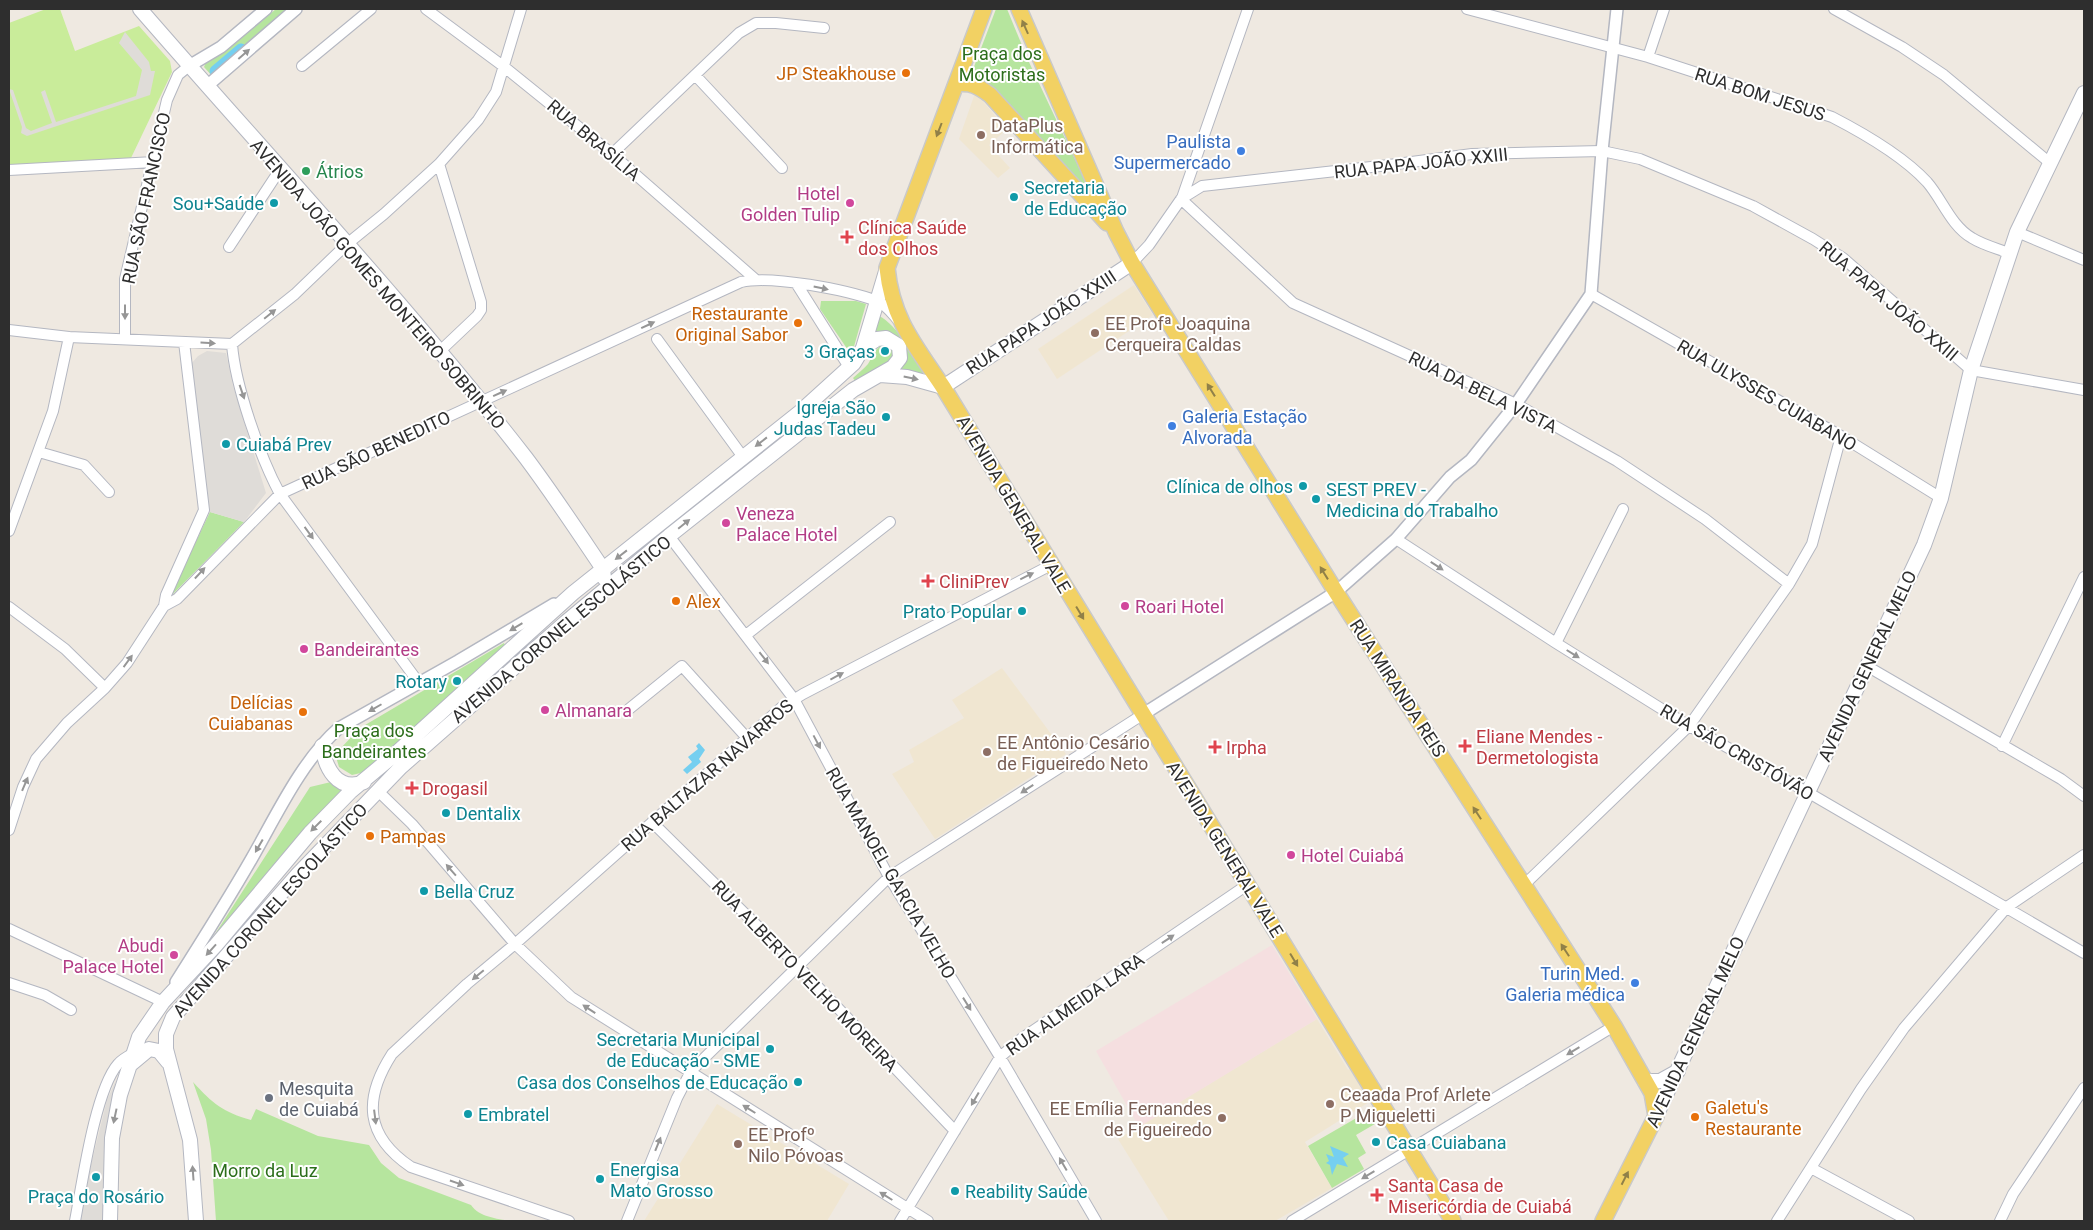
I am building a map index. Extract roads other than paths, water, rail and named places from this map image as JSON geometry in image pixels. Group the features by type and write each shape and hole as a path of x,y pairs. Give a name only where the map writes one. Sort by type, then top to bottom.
{"main road":[{"name":"AVENIDA JOÃO GOMES MONTEIRO SOBRINHO","path":"140,9 347,244 481,402 527,460 604,569"},
{"path":"888,268 984,9"},
{"path":"1018,9 1116,232 1132,263"},
{"path":"956,84 967,82 978,86 990,95 1116,232"},
{"name":"AVENIDA GENERAL MELO","path":"1603,1221 1678,1071 1809,793 1865,666 1924,545 1941,498 1971,370 2017,232 2084,93"},
{"name":"RUA PAPA JOÃO XXIII","path":"943,387 1132,263"},
{"name":"RUA MIRANDA REIS","path":"1132,263 1336,592 1614,1026 1652,1093 1656,1116"},
{"name":"AVENIDA CORONEL ESCOLÁSTICO","path":"110,1221 113,1126 128,1069 139,1037 163,1001 216,945 310,833 355,788 573,593 800,412 849,368 863,348 888,268"},
{"name":"AVENIDA GENERAL VALE","path":"888,268 892,297 902,324 943,387 1452,1221"},
{"name":"AVENIDA CORONEL ESCOLÁSTICO","path":"167,1030 175,1014 298,874 401,767 566,622 669,536 853,390 898,362 901,354 899,346 891,340 881,337 863,348"},
{"path":"877,375 907,377 943,387"},
{"path":"566,622 603,580 604,569"},
{"path":"322,746 324,761 335,778 342,783 355,788 382,786"},
{"path":"355,788 401,767"},
{"path":"150,1021 156,1028 167,1030 166,1049 190,1140 196,1221"},
{"path":"128,1069 142,1053 152,1049 159,1050 164,1055 172,1072"},
{"path":"1645,1081 1660,1081 1678,1071"}],"street":[{"path":"189,66 221,47 266,9"},
{"path":"207,86 296,9"},
{"path":"302,66 371,9"},
{"name":"RUA BRASÍLIA","path":"426,9 503,66 612,154 755,279"},
{"path":"9,330 69,336 232,344 296,294 347,244 384,214 438,164 478,120 496,92 521,9"},
{"path":"1181,199 1248,9"},
{"name":"RUA BOM JESUS","path":"1467,9 1612,47 1832,117 1858,131 1910,167 1927,182 1949,214 1971,238 2011,254"},
{"path":"627,1221 677,1098 690,1072 889,877 1336,592 1396,539 1450,477 1471,460 1516,404 1591,294 1602,151 1617,9"},
{"path":"1648,58 1664,9"},
{"path":"1834,9 1902,48 1944,75 2050,163"},
{"path":"612,154 739,34 756,23 824,28"},
{"name":"RUA SÃO FRANCISCO","path":"126,338 125,279 173,83 178,75 189,66"},
{"path":"695,75 782,168"},
{"name":"RUA PAPA JOÃO XXIII","path":"1132,263 1149,245 1181,199 1202,186 1472,154 1602,151 1640,159 1753,206 1813,239 1843,258 1971,370 2084,390"},
{"path":"9,170 154,162"},
{"path":"438,164 481,302 481,310 477,316 439,352"},
{"path":"229,246 281,168"},
{"name":"RUA DA BELA VISTA","path":"1181,199 1293,303 1516,404 1625,467 1705,519 1789,584"},
{"path":"2017,232 2084,260"},
{"name":"RUA SÃO BENEDITO","path":"9,830 36,759 67,724 105,688 127,663 164,606 177,599 280,494 732,286 755,279 796,283 877,301"},
{"path":"796,283 849,368"},
{"name":"RUA ULYSSES CUIABANO","path":"1591,294 1841,436 1941,498"},
{"path":"877,301 902,324"},
{"path":"9,531 53,411 69,336"},
{"path":"657,339 743,457"},
{"path":"164,606 166,595 204,510 184,342"},
{"path":"232,344 239,383 270,475 280,494 419,683"},
{"path":"1524,885 1689,726 1789,584 1812,544 1841,436"},
{"path":"39,452 84,465 109,492"},
{"path":"1556,643 1623,509"},
{"path":"746,635 890,522"},
{"name":"RUA MANOEL GARCIA VELHO","path":"669,536 794,699 889,877 1000,1057 1096,1221"},
{"name":"RUA SÃO CRISTÓVÃO","path":"1396,539 1556,643 1689,726 2007,906 2084,953"},
{"name":"RUA BALTAZAR NAVARROS","path":"569,1221 411,1167 393,1154 376,1127 374,1090 382,1070 392,1054 467,984 516,944 747,738 794,699 1051,564"},
{"path":"2002,746 2084,577"},
{"name":"AVENIDA CORONEL ESCOLÁSTICO","path":"163,1001 234,890 290,793 322,746 339,728 573,593"},
{"path":"9,607 65,650 105,688"},
{"path":"629,709 682,666 747,738"},
{"path":"1865,666 2061,779 2084,796"},
{"path":"382,786 390,801 516,944 572,997 928,1221"},
{"name":"RUA ALBERTO VELHO MOREIRA","path":"652,822 798,966 956,1131"},
{"path":"1777,1221 1861,1089 1904,1028 2007,906 2084,855"},
{"name":"RUA ALMEIDA LARA","path":"900,1221 1000,1057 1021,1038 1247,886"},
{"path":"9,928 163,1001"},
{"path":"9,983 45,995 71,1010"},
{"path":"1292,1221 1614,1026"},
{"path":"75,1221 92,1133 108,1080 117,1065 134,1053"},
{"path":"2000,1221 2013,1194 2084,1088"},
{"path":"1811,1168 1909,1221"}],"water":[{"path":"699,743 705,750 699,759 701,762 687,774 683,770 692,762 688,757 698,749 696,746"},
{"path":"1330,1146 1349,1154 1343,1158 1348,1167 1337,1164 1332,1175 1330,1165 1326,1163 1329,1161 1326,1154 1334,1157"}],"waterway":[{"path":"215,71 241,49"}],"place":[{"name":"JP Steakhouse","path":"906,73"},
{"name":"DataPlus Informática","path":"981,135"},
{"name":"Paulista Supermercado","path":"1241,151"},
{"name":"Átrios","path":"306,171"},
{"name":"Secretaria de Educação","path":"1014,197"},
{"name":"Sou+Saúde","path":"274,203"},
{"name":"Hotel Golden Tulip","path":"850,203"},
{"name":"Clínica Saúde dos Olhos","path":"847,237"},
{"name":"Restaurante Original Sabor","path":"798,323"},
{"name":"EE Profª Joaquina Cerqueira Caldas","path":"1095,333"},
{"name":"3 Graças","path":"885,351"},
{"name":"Igreja São Judas Tadeu","path":"886,417"},
{"name":"Galeria Estação Alvorada","path":"1172,426"},
{"name":"Cuiabá Prev","path":"226,444"},
{"name":"Clínica de olhos","path":"1303,486"},
{"name":"SEST PREV - Medicina do Trabalho","path":"1316,499"},
{"name":"Veneza Palace Hotel","path":"726,523"},
{"name":"CliniPrev","path":"928,581"},
{"name":"Alex","path":"676,601"},
{"name":"Roari Hotel","path":"1125,606"},
{"name":"Prato Popular","path":"1022,611"},
{"name":"Bandeirantes","path":"304,649"},
{"name":"Rotary","path":"457,681"},
{"name":"Almanara","path":"545,710"},
{"name":"Delícias Cuiabanas","path":"303,712"},
{"name":"Eliane Mendes - Dermetologista","path":"1465,746"},
{"name":"Irpha","path":"1215,747"},
{"name":"EE Antônio Cesário de Figueiredo Neto","path":"987,752"},
{"name":"Drogasil","path":"412,788"},
{"name":"Dentalix","path":"446,813"},
{"name":"Pampas","path":"370,836"},
{"name":"Hotel Cuiabá","path":"1291,855"},
{"name":"Bella Cruz","path":"424,891"},
{"name":"Abudi Palace Hotel","path":"174,955"},
{"name":"Turin Med. Galeria médica","path":"1635,983"},
{"name":"Secretaria Municipal de Educação - SME","path":"770,1049"},
{"name":"Casa dos Conselhos de Educação","path":"798,1082"},
{"name":"Mesquita de Cuiabá","path":"269,1098"},
{"name":"Ceaada Prof Arlete P Migueletti","path":"1330,1104"},
{"name":"Embratel","path":"468,1114"},
{"name":"Galetu's Restaurante","path":"1695,1117"},
{"name":"EE Emília Fernandes de Figueiredo","path":"1222,1118"},
{"name":"Casa Cuiabana","path":"1376,1142"},
{"name":"EE Profº Nilo Póvoas","path":"738,1144"},
{"name":"Praça do Rosário","path":"96,1177"},
{"name":"Energisa Mato Grosso","path":"600,1179"},
{"name":"Reability Saúde","path":"955,1191"},
{"name":"Santa Casa de Misericórdia de Cuiabá","path":"1377,1195"}],"park label":[{"name":"Praça dos Motoristas","path":"1002,63"},
{"name":"Praça dos Bandeirantes","path":"374,740"},
{"name":"Morro da Luz","path":"265,1170"}]}
